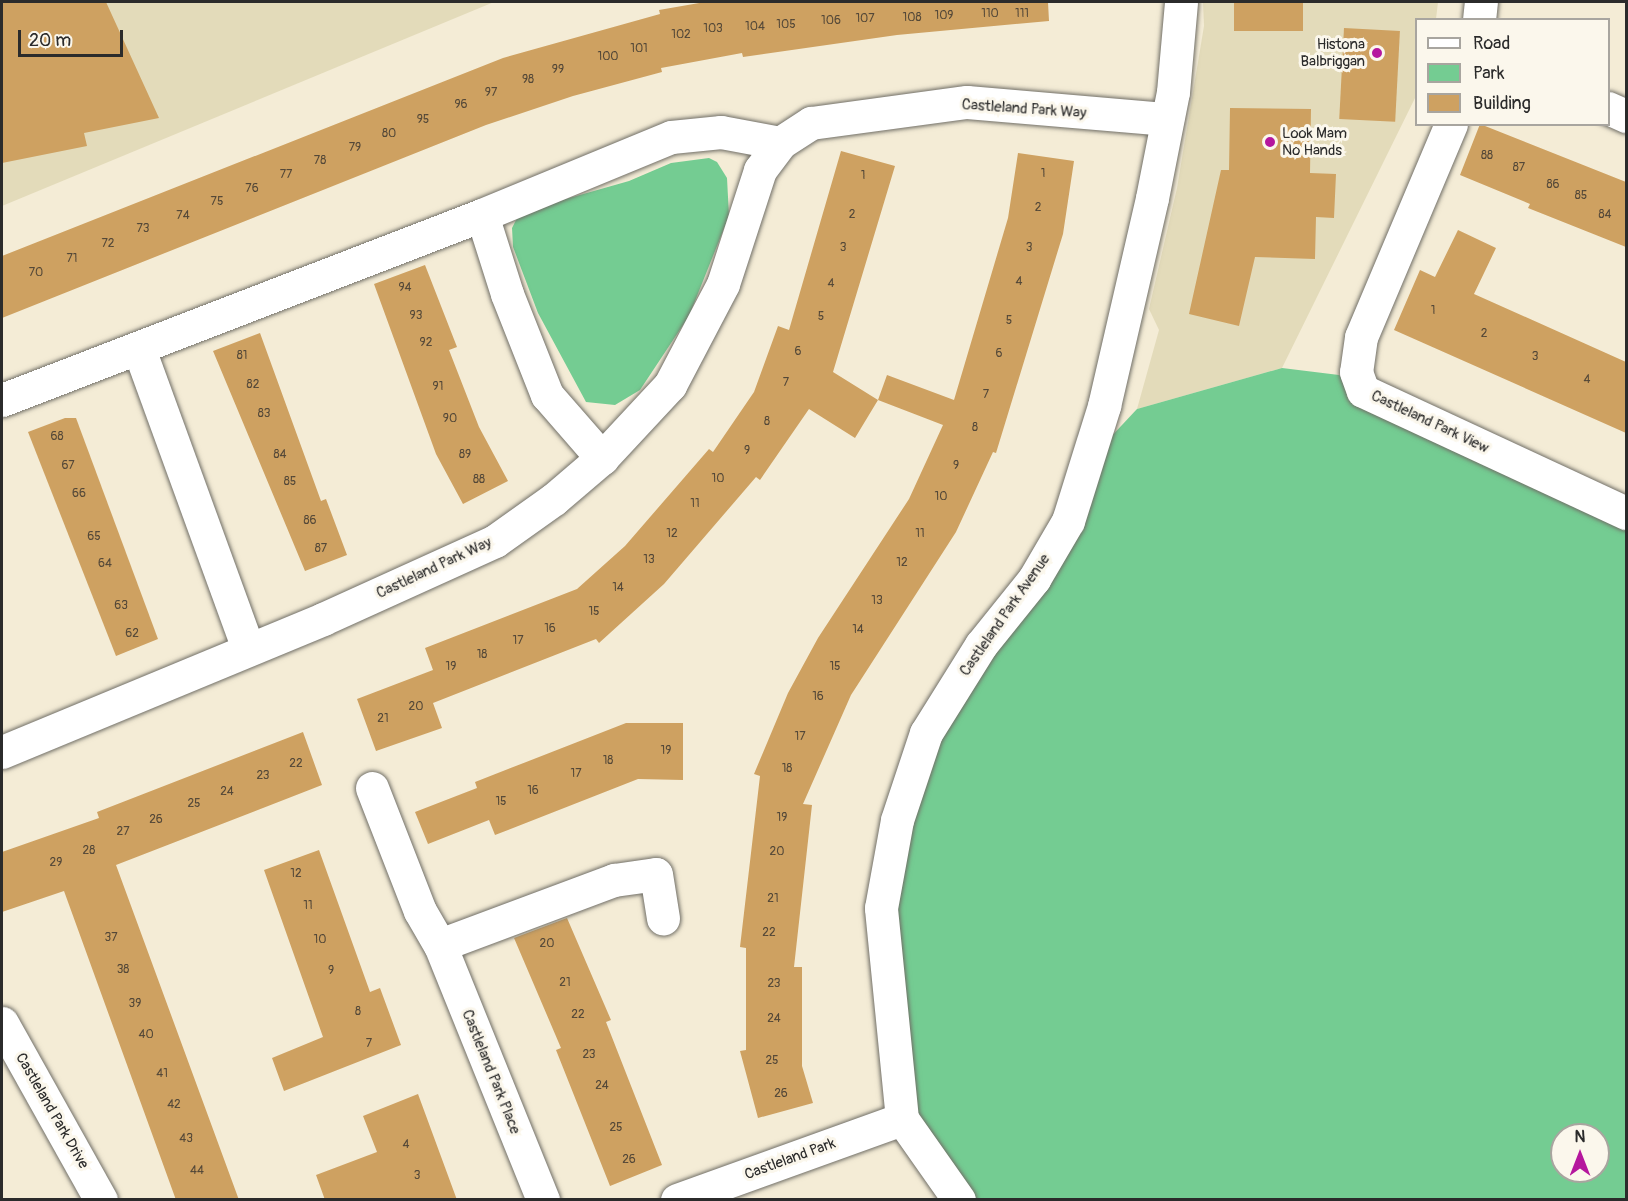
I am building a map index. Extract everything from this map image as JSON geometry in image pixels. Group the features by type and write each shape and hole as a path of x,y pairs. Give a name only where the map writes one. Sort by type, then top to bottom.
{"street":[{"path":"1167,119 1173,92 1181,2"},
{"path":"1479,18 1481,2"},
{"name":"Castleland Park Way","path":"2,752 248,648 323,619 495,541 555,500 602,458 670,385 723,284 760,170 780,143 811,123 967,102 1167,119"},
{"path":"1610,109 1626,116"},
{"name":"Castleland Park Avenue","path":"959,1200 902,1119 881,908 897,820 926,733 981,645 1034,579 1068,520 1104,406 1167,119"},
{"name":"Castleland Park View","path":"1450,126 1361,337 1356,372 1363,390 1626,513"},
{"path":"2,400 482,215 671,137 721,132 780,143"},
{"path":"482,215 507,294 547,395 602,458"},
{"path":"139,349 248,648"},
{"name":"Castleland Park Place","path":"372,788 420,911 440,945 543,1200"},
{"path":"440,945 614,880 656,874 663,918"},
{"name":"Castleland Park Drive","path":"2,1023 101,1200"},
{"name":"Castleland Park","path":"677,1200 902,1119"}],"shaded area":[{"path":"2,2 494,2 2,206"},
{"path":"1203,2 1438,2 1436,18 1415,18 1415,98 1282,368 1137,409 1159,330 1149,309 1177,188 1204,26"}],"green space":[{"path":"709,158 717,162 727,178 729,216 689,316 640,390 615,405 586,402 538,313 513,247 512,228 517,218 534,208 629,181 671,163"},
{"path":"1282,368 1339,375 1363,391 1626,513 1626,1199 959,1199 911,1113 881,908 926,733 1107,441 1137,409"}],"building":[{"path":"2,2 106,2 159,118 84,133 87,146 2,163"},
{"path":"705,2 1048,2 1049,21 897,35 743,57 742,53 661,68 662,72 573,96 486,125 2,318 2,256 503,58 660,14 659,10"},
{"path":"1234,2 1303,2 1303,31 1234,31"},
{"path":"1344,28 1400,31 1395,122 1339,119"},
{"path":"1230,108 1311,109 1310,173 1336,174 1334,218 1316,217 1315,259 1255,257 1239,326 1189,314 1221,170 1229,170"},
{"path":"1479,126 1485,126 1626,182 1626,247 1528,208 1530,204 1460,175"},
{"path":"841,151 895,166 833,372 878,400 855,438 809,409 760,480 756,477 664,584 599,643 596,639 433,703 442,728 376,751 357,699 433,670 425,648 577,589 625,546 709,449 713,452 754,392 778,326 789,330"},
{"path":"1018,153 1074,161 1063,234 996,453 993,452 956,532 851,695 803,804 812,805 794,967 802,967 802,1066 813,1103 758,1118 740,1051 746,1050 746,948 740,947 760,776 754,774 788,693 818,638 909,499 943,425 878,400 887,375 954,400 1008,218"},
{"path":"1458,230 1496,248 1474,294 1626,362 1626,433 1394,330 1420,270 1435,277"},
{"path":"425,265 457,347 449,350 479,427 508,481 463,504 436,454 374,284"},
{"path":"260,333 321,501 326,499 347,555 305,571 213,351"},
{"path":"65,418 76,418 158,639 116,656 28,432"},
{"path":"626,723 683,723 683,780 638,779 495,835 489,820 428,844 415,812 477,788 475,782"},
{"path":"303,732 322,785 116,865 239,1200 176,1200 64,891 2,912 2,852 99,818 97,812"},
{"path":"319,850 370,992 380,988 401,1045 284,1091 272,1058 323,1037 264,870"},
{"path":"567,918 611,1020 606,1022 662,1165 610,1186 556,1050 561,1048 514,938"},
{"path":"418,1094 457,1200 325,1200 316,1175 377,1152 363,1116"}],"place":[{"name":"Histona Balbriggan","path":"1377,53"},
{"name":"Look Mam No Hands","path":"1270,142"}]}
